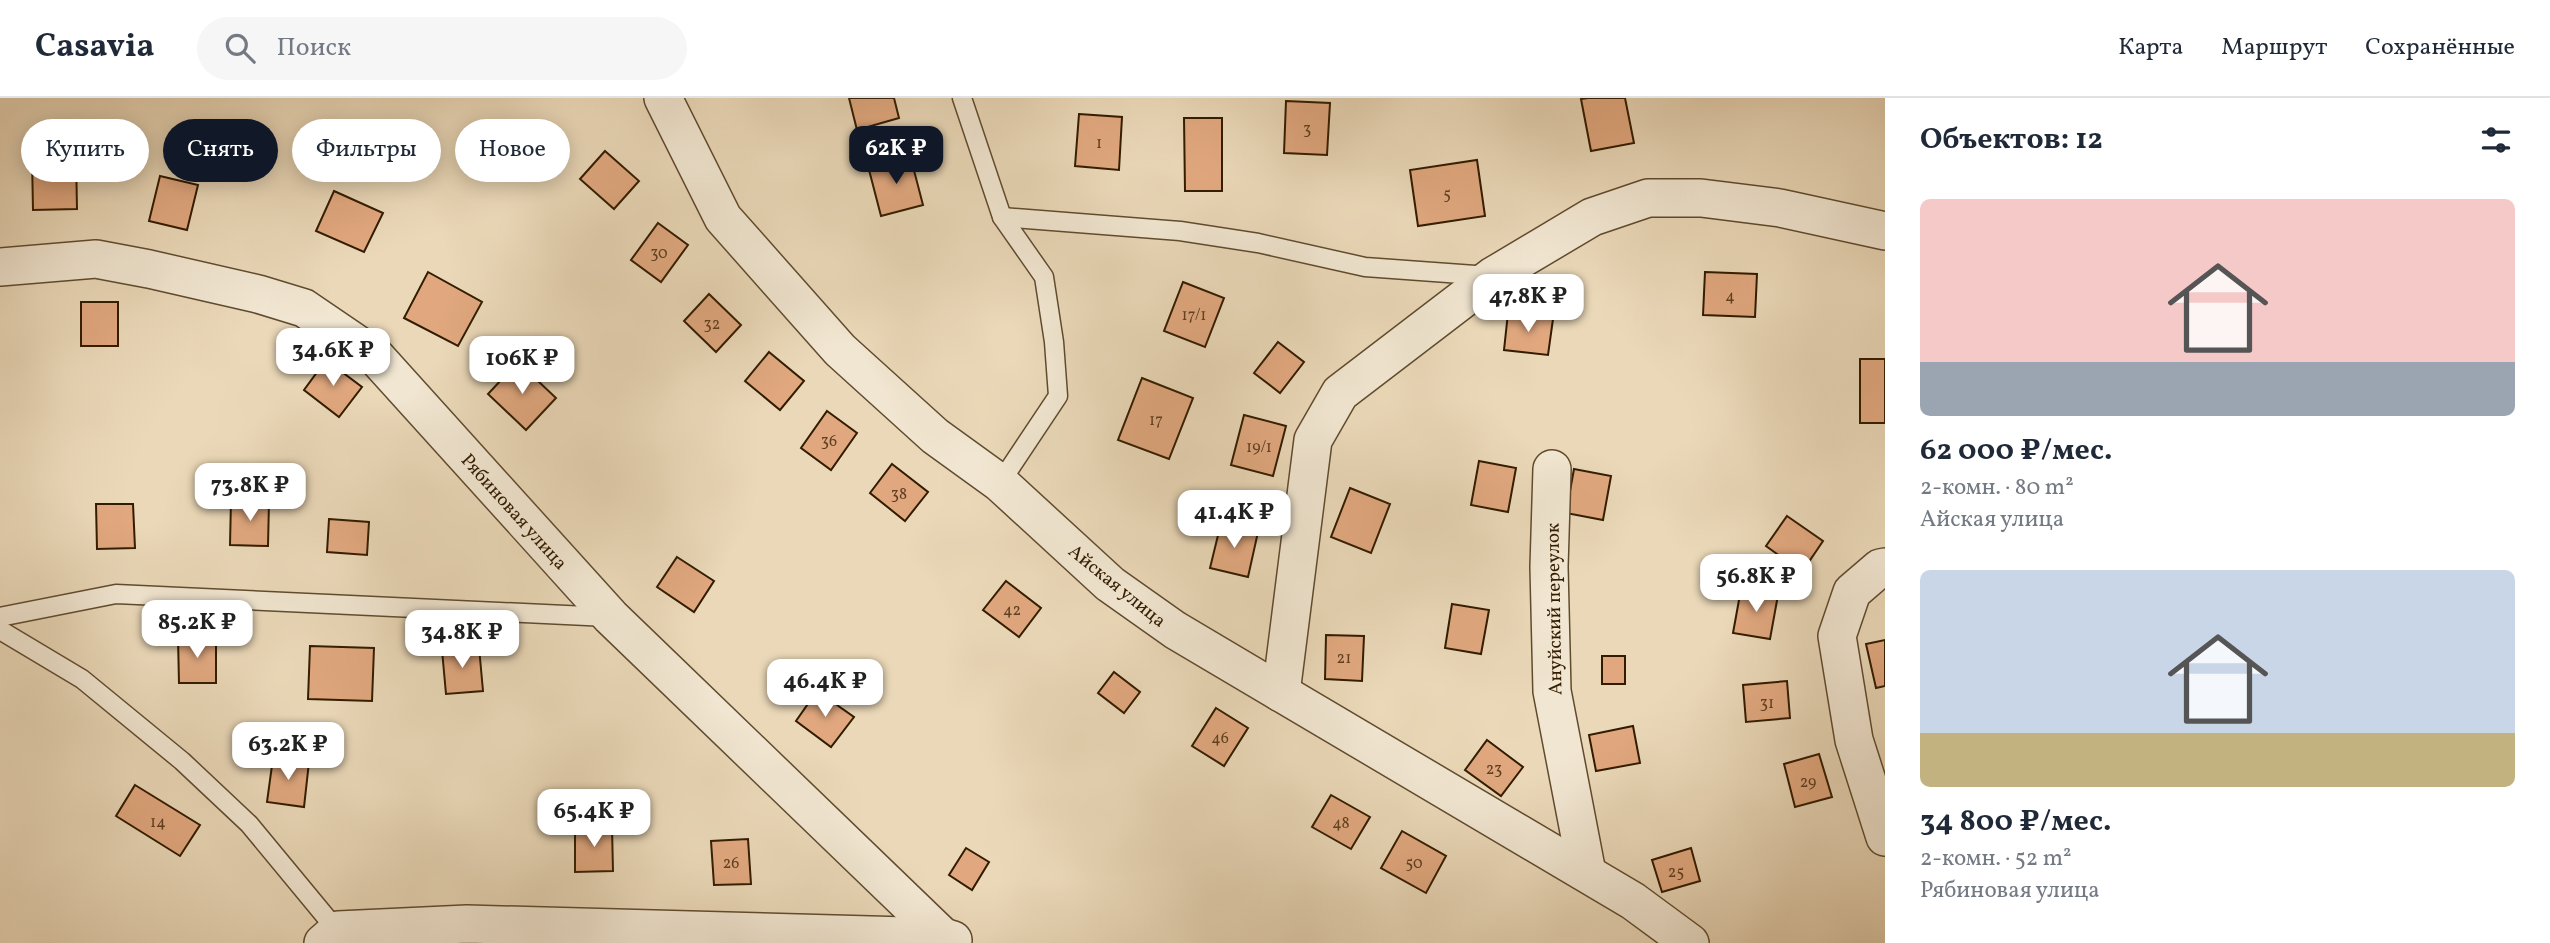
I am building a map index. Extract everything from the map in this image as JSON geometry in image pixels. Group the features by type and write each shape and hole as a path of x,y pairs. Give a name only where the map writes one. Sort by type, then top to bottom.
{"street":[{"name":"Айская улица","path":"663,98 723,218 840,350 935,436 1000,483 1110,584 1175,630 1633,901 1690,943"},
{"path":"1281,692 1313,440 1340,393 1493,276 1592,217 1648,198 1701,198 1780,208 1885,231"},
{"name":"Рябиновая улица","path":"0,267 96,259 258,294 304,308 376,357 611,617 954,940"},
{"name":"Ануйский переулок","path":"1552,469 1549,567 1552,691 1587,873"},
{"path":"1885,567 1880,568 1852,592 1838,636 1854,740 1885,837"},
{"path":"335,939 467,924 954,940"}],"lane":[{"path":"962,98 1002,217 1045,277 1054,342 1058,396 1000,483"},
{"path":"1002,217 1180,231 1258,243 1365,267 1493,276"},
{"path":"0,617 116,594 611,617"},
{"path":"0,630 82,679 182,761 249,824 335,939"}],"building":[{"path":"849,98 894,98 899,118 857,130"},
{"path":"1625,98 1634,143 1591,151 1581,99"},
{"path":"1286,101 1330,103 1327,155 1284,153"},
{"path":"1079,114 1122,117 1119,170 1075,166"},
{"path":"1184,118 1222,118 1222,191 1185,191"},
{"path":"605,151 639,181 614,209 580,179"},
{"path":"910,155 923,205 881,216 868,166"},
{"path":"1477,160 1485,216 1418,226 1410,170"},
{"path":"160,176 163,177 163,182 198,185 187,230 149,221"},
{"path":"32,182 76,182 77,209 33,210"},
{"path":"334,191 383,213 364,252 316,231"},
{"path":"658,223 688,245 661,282 631,260"},
{"path":"428,272 482,302 458,346 404,318"},
{"path":"1705,272 1757,274 1755,317 1703,315"},
{"path":"1183,282 1224,298 1205,347 1164,331"},
{"path":"709,294 741,325 716,352 684,321"},
{"path":"81,302 118,302 118,346 81,346"},
{"path":"1508,313 1553,319 1548,355 1504,350"},
{"path":"1278,342 1304,362 1280,393 1254,373"},
{"path":"769,352 804,381 780,410 745,381"},
{"path":"1860,359 1885,359 1885,423 1860,423"},
{"path":"326,360 362,387 339,417 304,390"},
{"path":"518,362 556,398 526,430 488,394"},
{"path":"1142,378 1193,398 1169,459 1118,440"},
{"path":"827,411 857,433 831,470 801,448"},
{"path":"1244,415 1286,426 1273,476 1231,465"},
{"path":"1479,461 1516,468 1508,512 1471,505"},
{"path":"892,464 928,492 905,521 870,493"},
{"path":"1574,469 1611,476 1603,520 1566,513"},
{"path":"1350,488 1390,504 1371,553 1331,537"},
{"path":"231,500 269,501 268,546 230,545"},
{"path":"96,504 133,504 135,548 97,549"},
{"path":"1787,516 1823,541 1802,572 1766,546"},
{"path":"329,519 369,522 367,555 327,552"},
{"path":"1221,523 1258,532 1248,577 1210,568"},
{"path":"677,557 714,581 694,612 657,587"},
{"path":"1006,581 1041,608 1019,637 983,610"},
{"path":"1741,589 1778,595 1770,639 1733,633"},
{"path":"1452,604 1489,610 1481,654 1445,648"},
{"path":"1326,635 1364,636 1362,681 1325,679"},
{"path":"178,638 216,638 216,683 179,683"},
{"path":"1885,640 1885,686 1876,688 1866,644"},
{"path":"310,646 374,648 372,701 308,699"},
{"path":"479,647 483,691 446,694 442,650"},
{"path":"1602,656 1625,656 1625,684 1602,684"},
{"path":"1114,672 1140,692 1124,713 1098,693"},
{"path":"1787,681 1790,718 1746,722 1743,685"},
{"path":"817,691 854,717 831,747 796,721"},
{"path":"1216,708 1248,728 1224,766 1192,746"},
{"path":"1633,726 1640,763 1596,771 1589,735"},
{"path":"1487,740 1523,767 1501,796 1465,770"},
{"path":"1819,754 1832,797 1795,807 1784,764"},
{"path":"273,758 309,762 304,807 267,802"},
{"path":"135,785 200,825 180,856 116,816"},
{"path":"1331,795 1370,817 1351,849 1312,827"},
{"path":"575,827 612,827 613,871 575,872"},
{"path":"1402,831 1446,856 1426,893 1381,868"},
{"path":"748,839 751,884 714,885 711,841"},
{"path":"966,848 989,862 972,890 949,875"},
{"path":"1691,848 1700,881 1662,892 1652,860"}]}
